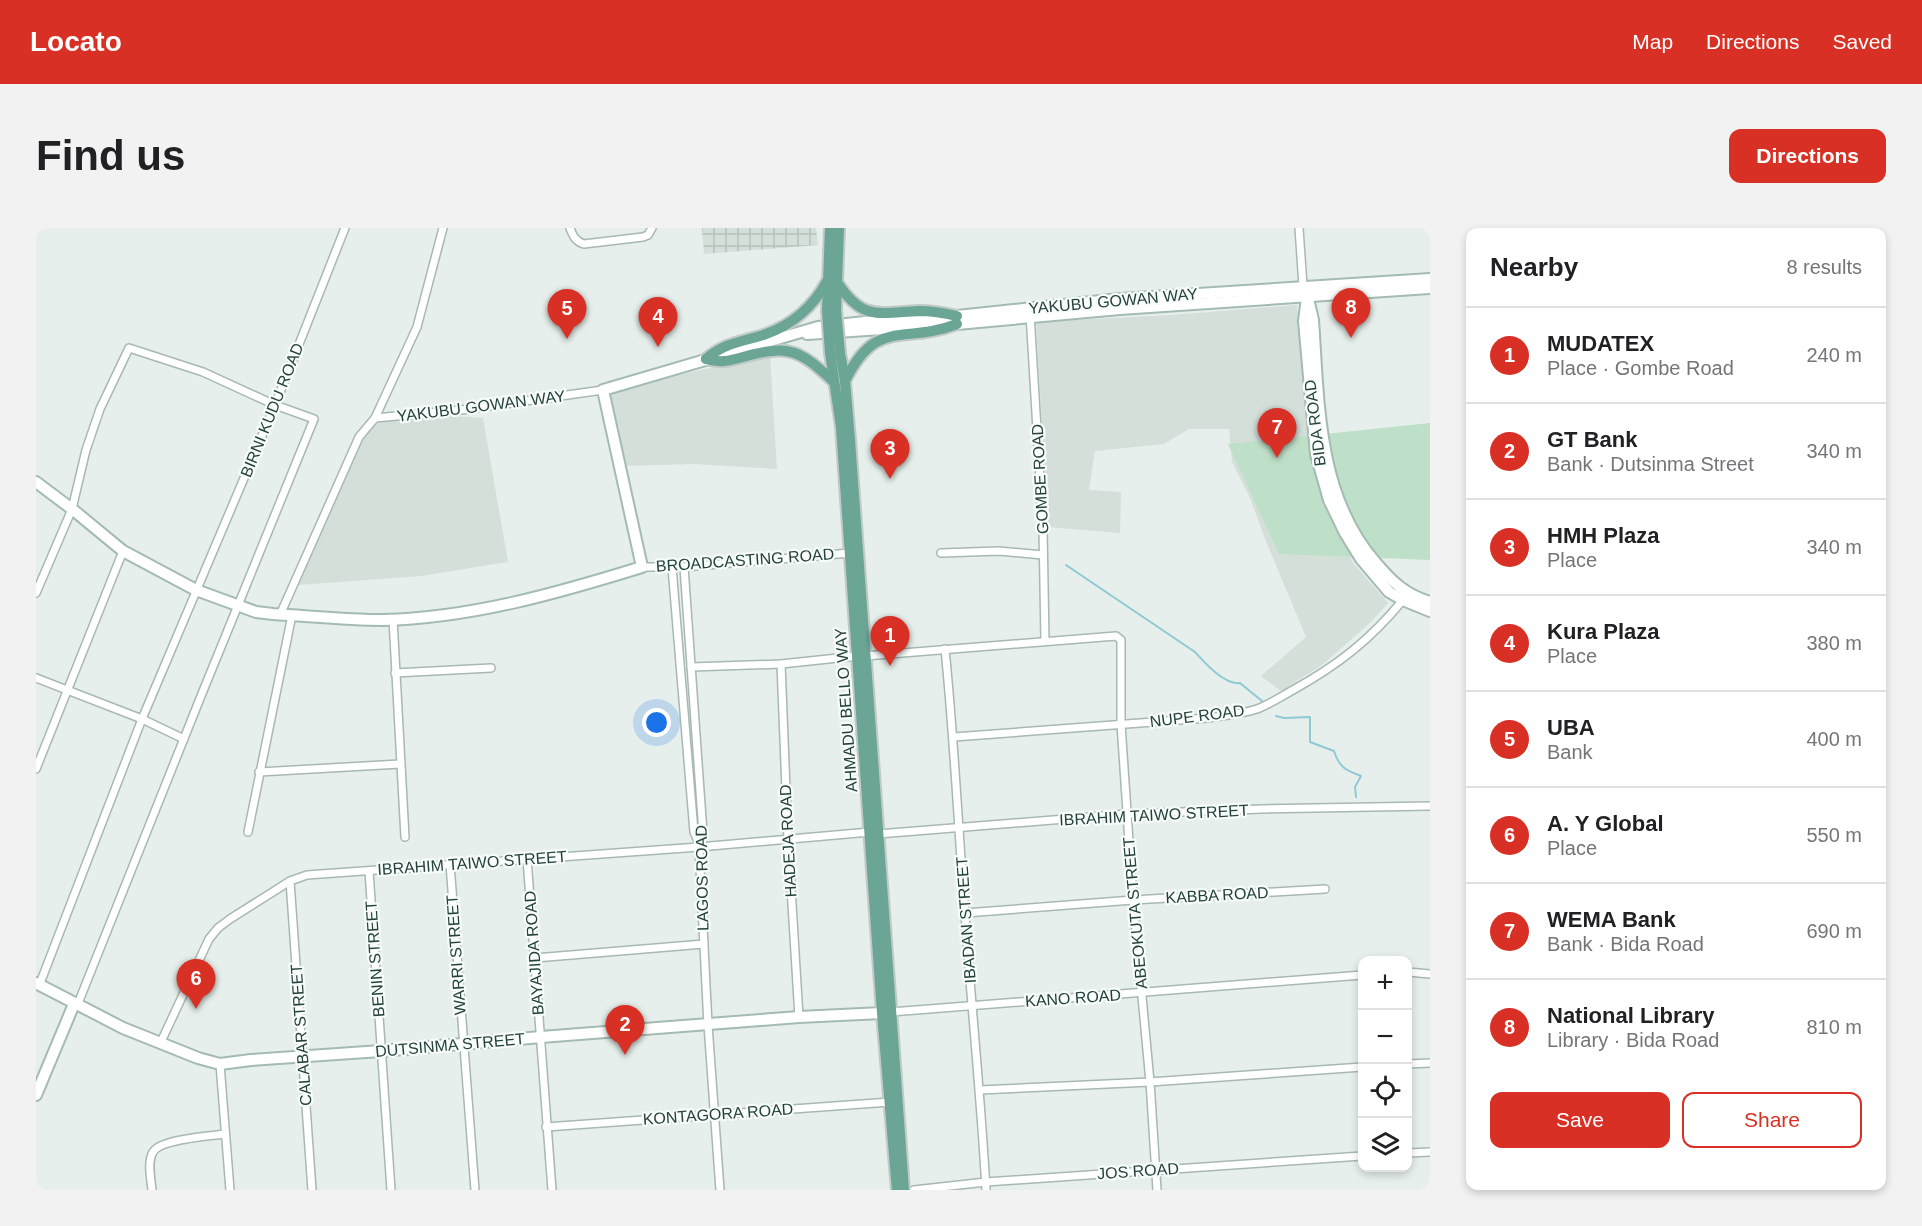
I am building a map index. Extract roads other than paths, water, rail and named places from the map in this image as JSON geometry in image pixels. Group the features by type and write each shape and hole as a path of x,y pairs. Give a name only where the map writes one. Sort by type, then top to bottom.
{"main road":[{"name":"AHMADU BELLO WAY","path":"830,228 831,310 861,656 897,1190"},
{"name":"AHMADU BELLO WAY","path":"832,281 839,228"},
{"path":"706,359 716,350 767,334 797,318 832,281 851,302 870,312 932,311 957,320"},
{"path":"706,359 721,362 778,349 811,360 839,382 860,355 876,341 886,337 933,332 957,320"},
{"name":"AHMADU BELLO WAY","path":"839,382 840,427 850,553 861,656"},
{"name":"AHMADU BELLO WAY","path":"886,1012 904,1190"}],"street":[{"name":"BIRNI KUDU ROAD","path":"38,985 142,720 275,405 345,228"},
{"path":"375,418 417,327 443,228"},
{"path":"570,228 572,236 584,244 643,237 648,235 652,228"},
{"name":"BIDA ROAD","path":"1299,228 1310,389 1316,454 1321,477 1345,533 1361,559 1389,592 1430,611"},
{"name":"YAKUBU GOWAN WAY","path":"280,615 359,437 375,418 461,410 603,390 798,334 818,335 1030,313 1131,308 1430,279"},
{"name":"YAKUBU GOWAN WAY","path":"1305,291 1430,288"},
{"name":"BIDA ROAD","path":"1305,291 1313,320 1324,452 1337,498 1352,530 1388,578 1407,594 1430,602"},
{"name":"GOMBE ROAD","path":"1030,313 1043,555 1045,641"},
{"path":"36,593 40,572 72,509 86,450 100,409 129,348 203,372 275,405 315,419 76,1005 36,1095"},
{"name":"BROADCASTING ROAD","path":"603,390 642,567 684,567 850,553"},
{"path":"36,482 123,551 196,590 256,612 393,619 452,614 542,597 642,567"},
{"path":"36,769 123,551"},
{"path":"941,553 999,551 1043,555"},
{"path":"672,567 694,832 699,844"},
{"name":"LAGOS ROAD","path":"684,567 702,833 699,844 708,1025 720,1190"},
{"name":"NUPE ROAD","path":"954,737 1207,718 1260,708 1322,674 1358,648 1381,627 1402,600"},
{"path":"248,832 292,615"},
{"path":"393,619 405,837"},
{"name":"ABEOKUTA STREET","path":"1045,641 1116,636 1121,640 1121,724 1133,900 1150,1082 1156,1190"},
{"path":"691,667 781,664 1045,641"},
{"name":"IBADAN STREET","path":"945,650 954,737 986,1186"},
{"name":"HADEJA ROAD","path":"781,664 788,839 799,1017"},
{"path":"395,673 491,668"},
{"path":"36,678 184,739"},
{"path":"259,772 400,764"},
{"name":"IBRAHIM TAIWO STREET","path":"160,1044 209,939 218,927 290,881 308,875 699,844 1127,814 1430,806"},
{"name":"BAYAJIDA ROAD","path":"527,859 552,1190"},
{"name":"WARRI STREET","path":"450,864 475,1190"},
{"name":"BENIN STREET","path":"369,871 391,1190"},
{"name":"CALABAR STREET","path":"290,881 312,1190"},
{"name":"KABBA ROAD","path":"965,913 1325,889"},
{"path":"535,958 704,944"},
{"path":"1412,973 1430,974"},
{"name":"KANO ROAD","path":"886,1012 1358,975"},
{"name":"DUTSINMA STREET","path":"38,985 160,1044 220,1064 541,1037 886,1012"},
{"path":"1412,1064 1430,1062"},
{"path":"220,1064 230,1190"},
{"path":"980,1090 1150,1082 1358,1067"},
{"name":"KONTAGORA ROAD","path":"546,1127 890,1102"},
{"path":"152,1190 150,1165 153,1152 157,1148 180,1140 225,1134"},
{"path":"1412,1153 1430,1152"},
{"name":"JOS ROAD","path":"914,1190 1358,1156"}],"waterway":[{"path":"1066,565 1195,652 1221,677 1234,683 1240,683 1262,701"},
{"path":"1276,716 1310,717 1310,742 1334,751 1343,767 1361,776 1355,787 1356,797"}],"place":[{"name":"National Library","path":"1351,338"},
{"name":"UBA","path":"567,339"},
{"name":"Kura Plaza","path":"658,347"},
{"name":"WEMA Bank","path":"1277,458"},
{"name":"HMH Plaza","path":"890,479"},
{"name":"MUDATEX","path":"890,666"},
{"name":"A. Y Global","path":"196,1009"},
{"name":"GT Bank","path":"625,1055"}]}
